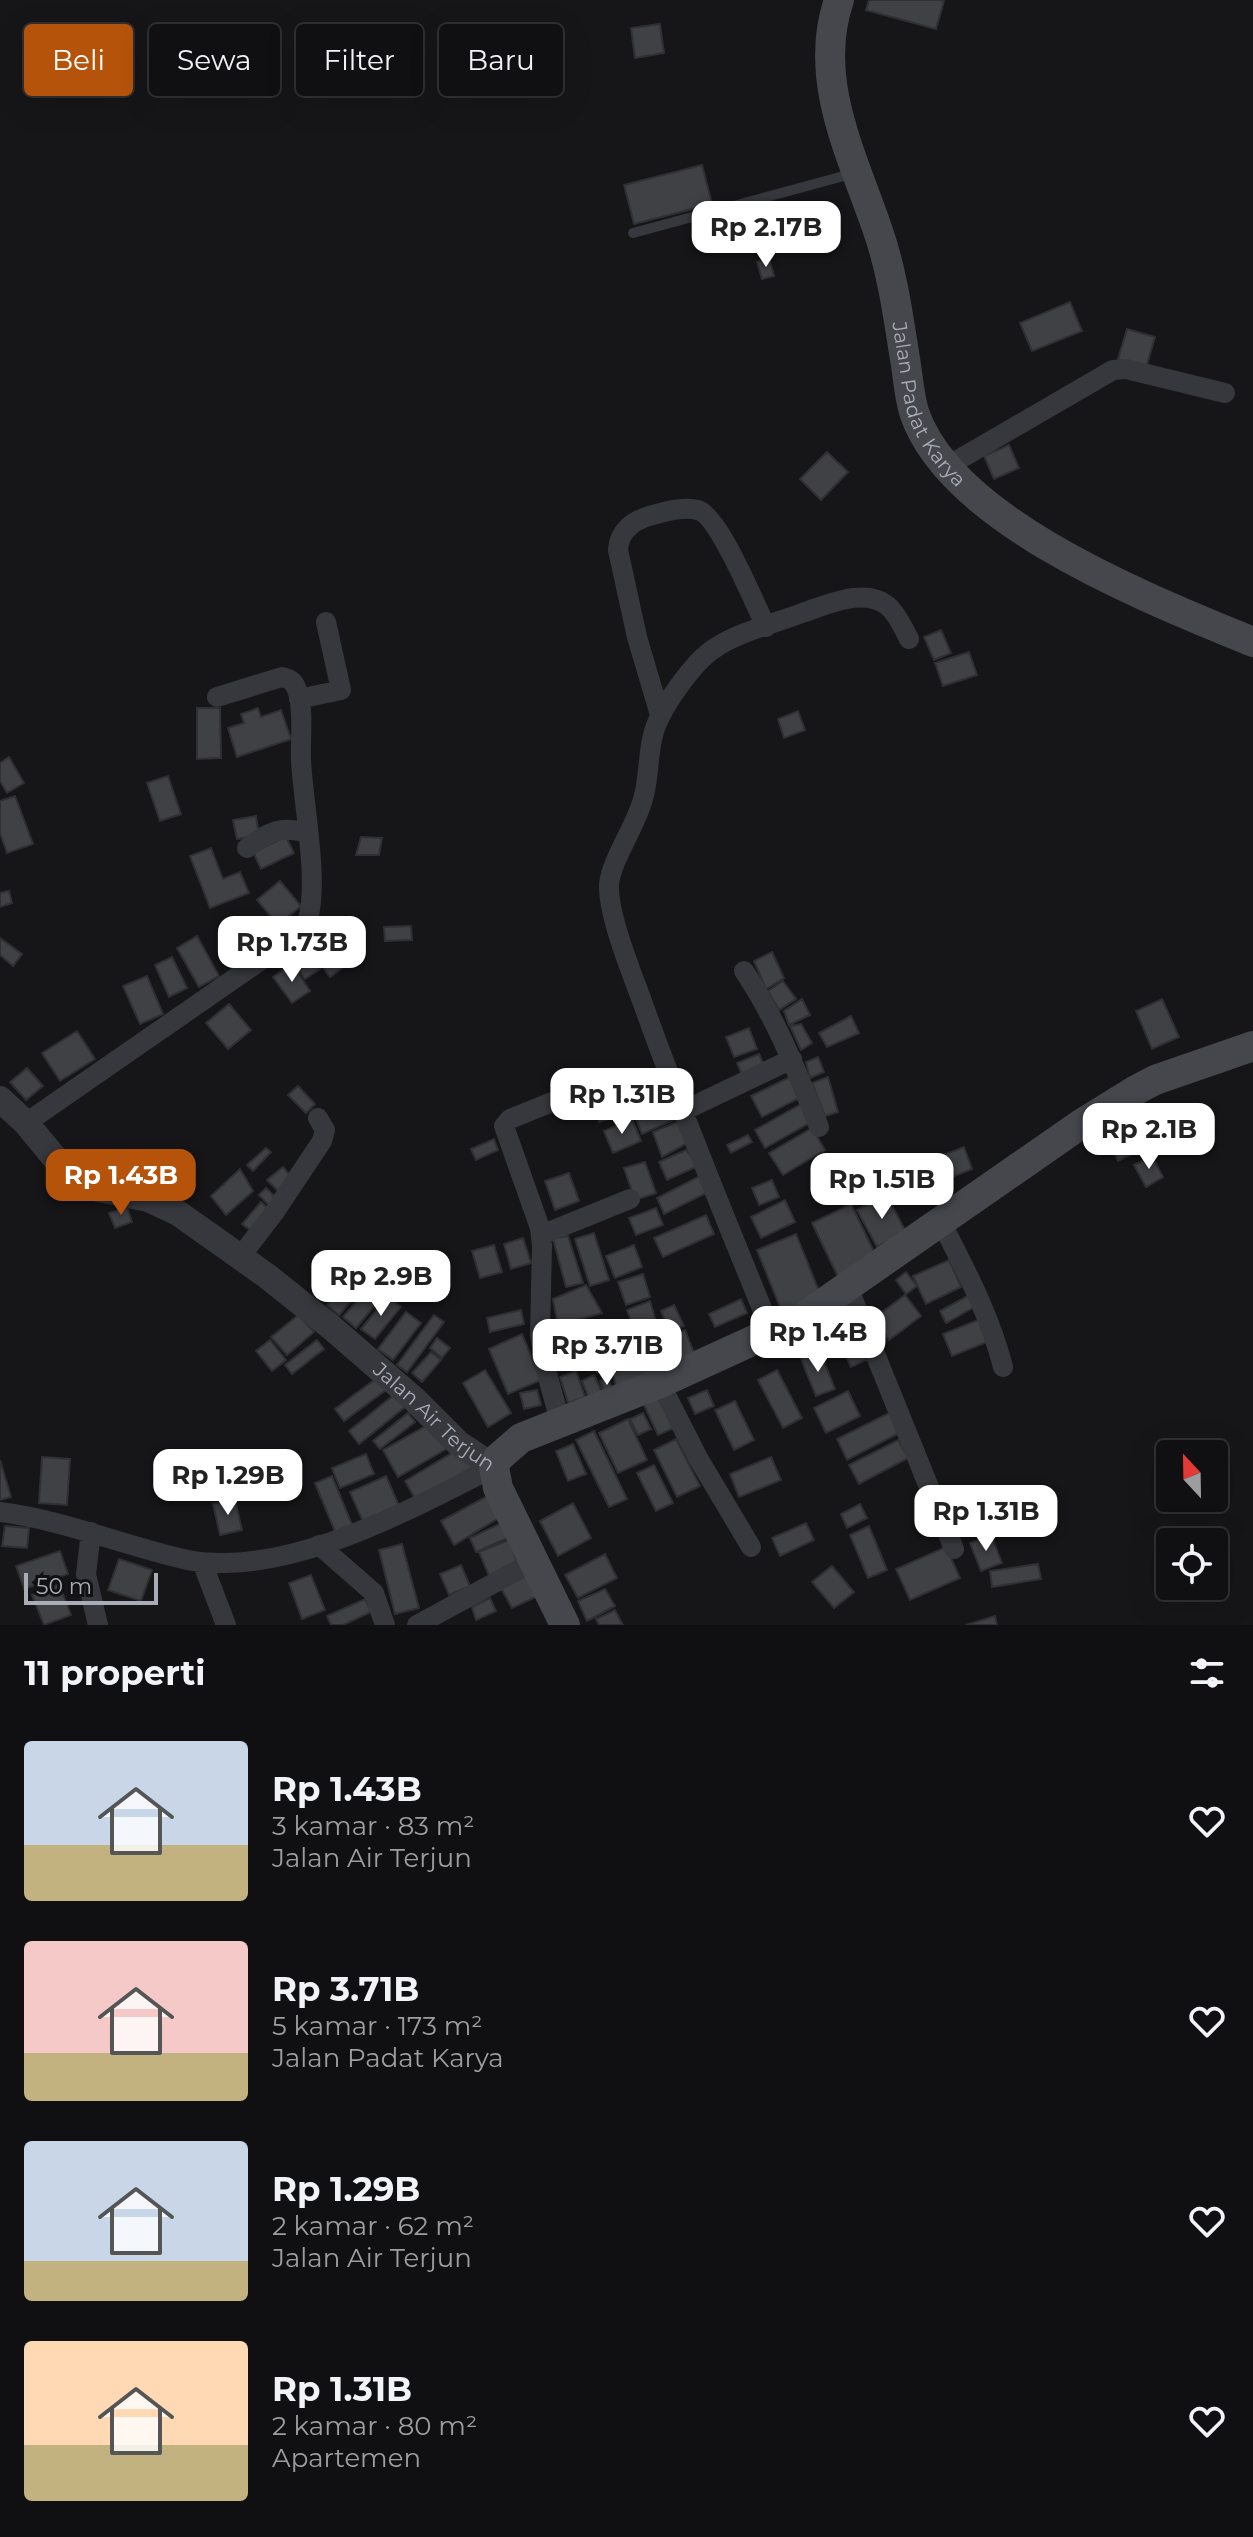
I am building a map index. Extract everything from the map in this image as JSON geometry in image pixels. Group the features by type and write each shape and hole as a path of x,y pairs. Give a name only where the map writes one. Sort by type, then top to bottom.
{"main road":[{"name":"Jalan Padat Karya","path":"839,0 829,49 831,89 886,254 915,413 926,438 946,467 994,509 1048,545 1106,577 1253,642"},
{"path":"565,1625 503,1502 494,1477 498,1458 511,1444 560,1421 660,1383 802,1318 1081,1124 1145,1084 1253,1046"}],"street":[{"path":"946,467 1113,370 1126,369 1225,393"},
{"path":"660,715 637,637 618,550 619,539 630,526 670,510 697,510 706,514 721,533 766,627"},
{"path":"772,1333 634,979 613,913 609,889 611,876 641,806 648,779 653,735 660,715 708,653 731,640 849,598 882,602 893,610 909,639"},
{"path":"299,699 341,690 326,622"},
{"path":"26,1123 302,931 308,921 310,857 303,797 299,699 292,680 282,677 217,697"},
{"path":"247,848 279,829 307,833"},
{"path":"744,971 767,1004 819,1127"},
{"path":"683,1111 792,1059"},
{"path":"560,1421 540,1335 541,1235 504,1126 510,1119 587,1088"},
{"name":"Jalan Air Terjun","path":"0,1099 26,1123 77,1183 157,1202 178,1213 331,1327 415,1400 458,1443 494,1467 387,1521 319,1545 246,1561 202,1562 185,1559 66,1525 0,1512"},
{"path":"240,1257 322,1141 325,1130 318,1118"},
{"path":"541,1235 630,1199"},
{"path":"941,1222 979,1298 1003,1367"},
{"path":"848,1287 954,1549"},
{"path":"660,1383 698,1458 751,1547"},
{"path":"91,1532 86,1574 98,1625"},
{"path":"319,1545 377,1595 385,1625"},
{"path":"202,1562 226,1625"},
{"path":"417,1625 533,1562"}],"lane":[{"path":"633,233 857,172"}],"building":[{"path":"869,0 944,1 936,29 866,10"},
{"path":"660,24 664,53 635,58 631,28"},
{"path":"702,165 712,204 634,224 624,185"},
{"path":"769,258 774,276 762,279 757,262"},
{"path":"1070,302 1082,331 1032,351 1020,323"},
{"path":"1127,329 1155,337 1146,368 1118,359"},
{"path":"1009,445 1019,468 994,479 984,456"},
{"path":"827,452 848,472 821,500 800,479"},
{"path":"941,630 951,653 934,660 924,637"},
{"path":"969,652 977,675 943,686 935,663"},
{"path":"197,708 220,708 221,758 197,759"},
{"path":"258,708 261,717 281,710 291,739 237,757 228,728 244,723 241,714"},
{"path":"798,711 805,730 784,738 778,719"},
{"path":"9,757 24,783 7,793 0,781 0,763"},
{"path":"168,776 181,814 160,821 147,783"},
{"path":"15,796 33,844 7,853 0,833 0,801"},
{"path":"256,816 259,835 237,839 233,820"},
{"path":"286,837 294,853 261,869 253,852"},
{"path":"361,837 382,838 379,855 356,855"},
{"path":"211,848 223,879 240,872 249,893 210,908 190,856"},
{"path":"280,881 301,906 278,925 257,900"},
{"path":"9,891 12,903 0,907 0,893"},
{"path":"411,926 412,940 385,941 384,927"},
{"path":"197,936 219,976 199,987 177,948"},
{"path":"329,936 349,963 330,977 310,950"},
{"path":"0,938 22,954 13,966 0,955"},
{"path":"772,952 784,978 766,989 754,961"},
{"path":"305,953 320,969 305,979 293,963"},
{"path":"172,957 187,988 169,997 155,965"},
{"path":"292,964 310,991 292,1003 273,977"},
{"path":"147,976 163,1014 140,1024 123,986"},
{"path":"783,981 796,999 779,1010 768,991"},
{"path":"802,999 810,1015 789,1025 784,1011"},
{"path":"1162,999 1179,1037 1152,1049 1136,1011"},
{"path":"229,1004 251,1030 228,1049 206,1023"},
{"path":"851,1016 859,1033 827,1047 819,1033"},
{"path":"801,1024 812,1043 801,1050 790,1026"},
{"path":"749,1028 757,1049 734,1057 726,1037"},
{"path":"77,1031 95,1059 60,1081 42,1053"},
{"path":"759,1054 766,1070 744,1079 737,1063"},
{"path":"818,1057 824,1072 810,1078 806,1062"},
{"path":"27,1068 43,1086 26,1100 10,1082"},
{"path":"792,1076 803,1096 762,1117 751,1096"},
{"path":"828,1077 838,1112 825,1116 812,1083"},
{"path":"298,1086 315,1104 306,1113 288,1095"},
{"path":"613,1087 625,1114 599,1122 590,1097"},
{"path":"666,1093 678,1118 642,1134 633,1111"},
{"path":"801,1104 811,1122 765,1148 755,1130"},
{"path":"632,1119 641,1141 613,1153 604,1131"},
{"path":"679,1121 691,1141 662,1157 653,1132"},
{"path":"812,1128 825,1150 783,1175 769,1153"},
{"path":"748,1135 752,1142 731,1153 727,1145"},
{"path":"1122,1135 1132,1154 1118,1161 1109,1142"},
{"path":"494,1139 498,1150 476,1160 471,1149"},
{"path":"964,1147 972,1169 947,1179 938,1157"},
{"path":"266,1148 271,1152 253,1171 247,1165"},
{"path":"686,1150 698,1166 667,1180 659,1162"},
{"path":"1152,1156 1163,1177 1146,1187 1134,1165"},
{"path":"645,1162 656,1193 635,1200 624,1168"},
{"path":"283,1167 292,1178 279,1192 267,1180"},
{"path":"240,1169 253,1191 226,1215 211,1196"},
{"path":"569,1173 579,1201 555,1210 545,1181"},
{"path":"700,1176 708,1192 664,1214 657,1198"},
{"path":"772,1180 779,1197 759,1205 752,1188"},
{"path":"266,1188 277,1199 272,1208 259,1195"},
{"path":"886,1194 906,1232 877,1247 857,1210"},
{"path":"785,1200 795,1222 761,1238 751,1217"},
{"path":"261,1202 272,1212 254,1233 242,1224"},
{"path":"851,1204 879,1262 840,1281 812,1223"},
{"path":"127,1207 132,1222 115,1228 109,1213"},
{"path":"656,1208 663,1225 636,1235 629,1218"},
{"path":"706,1215 714,1234 663,1257 654,1238"},
{"path":"594,1233 609,1280 590,1286 575,1239"},
{"path":"796,1234 821,1296 782,1312 757,1250"},
{"path":"568,1236 583,1283 566,1287 553,1239"},
{"path":"523,1238 531,1263 511,1269 504,1244"},
{"path":"494,1245 502,1272 480,1278 472,1251"},
{"path":"634,1245 642,1267 615,1278 606,1256"},
{"path":"949,1260 961,1287 926,1304 913,1276"},
{"path":"361,1267 372,1277 339,1315 327,1305"},
{"path":"906,1272 917,1286 906,1294 896,1280"},
{"path":"643,1274 650,1297 626,1305 618,1282"},
{"path":"378,1276 390,1287 356,1328 343,1317"},
{"path":"586,1285 602,1313 558,1325 553,1299"},
{"path":"971,1294 978,1305 946,1323 940,1311"},
{"path":"905,1295 921,1316 889,1340 873,1319"},
{"path":"388,1296 401,1307 375,1339 361,1329"},
{"path":"741,1299 747,1313 715,1327 709,1314"},
{"path":"650,1301 660,1335 638,1341 627,1310"},
{"path":"674,1305 684,1326 670,1332 661,1311"},
{"path":"521,1310 524,1324 490,1332 487,1318"},
{"path":"406,1312 421,1323 393,1360 378,1349"},
{"path":"298,1315 314,1332 287,1355 271,1337"},
{"path":"434,1315 444,1322 407,1372 397,1365"},
{"path":"983,1318 992,1340 952,1356 943,1334"},
{"path":"849,1322 866,1360 851,1367 833,1330"},
{"path":"576,1328 581,1345 564,1350 560,1332"},
{"path":"685,1330 696,1358 677,1367 667,1338"},
{"path":"633,1333 640,1354 618,1360 614,1339"},
{"path":"522,1334 541,1380 508,1394 489,1349"},
{"path":"437,1338 450,1348 442,1358 430,1348"},
{"path":"270,1340 286,1360 272,1371 256,1351"},
{"path":"317,1340 324,1349 292,1374 285,1365"},
{"path":"604,1341 615,1367 597,1373 587,1346"},
{"path":"431,1352 441,1360 422,1382 412,1373"},
{"path":"670,1352 675,1368 664,1372 657,1358"},
{"path":"820,1352 835,1389 816,1396 801,1359"},
{"path":"641,1357 653,1378 617,1390 612,1373"},
{"path":"485,1370 511,1413 488,1427 463,1383"},
{"path":"777,1370 802,1418 783,1428 758,1380"},
{"path":"576,1371 585,1397 568,1403 560,1377"},
{"path":"594,1375 604,1396 590,1401 582,1381"},
{"path":"377,1378 386,1390 344,1421 335,1409"},
{"path":"607,1378 615,1392 605,1395 600,1381"},
{"path":"537,1390 541,1405 524,1409 520,1393"},
{"path":"707,1390 714,1406 695,1414 688,1398"},
{"path":"848,1391 860,1416 826,1433 814,1408"},
{"path":"395,1394 405,1407 359,1444 349,1431"},
{"path":"661,1395 676,1427 658,1435 643,1403"},
{"path":"735,1401 754,1440 734,1450 715,1410"},
{"path":"893,1411 903,1431 847,1460 837,1439"},
{"path":"408,1413 415,1422 380,1449 373,1441"},
{"path":"643,1413 651,1429 638,1435 630,1419"},
{"path":"628,1419 647,1460 618,1473 599,1433"},
{"path":"433,1422 448,1448 398,1477 383,1450"},
{"path":"594,1431 627,1499 609,1507 576,1440"},
{"path":"676,1439 700,1486 677,1497 654,1450"},
{"path":"898,1440 908,1458 859,1484 849,1465"},
{"path":"573,1444 586,1474 568,1481 556,1451"},
{"path":"462,1447 473,1467 416,1500 405,1481"},
{"path":"285,1452 296,1474 278,1483 266,1462"},
{"path":"366,1454 374,1474 340,1488 332,1468"},
{"path":"42,1457 70,1459 67,1505 39,1503"},
{"path":"771,1457 781,1480 739,1497 730,1474"},
{"path":"0,1460 11,1497 0,1500"},
{"path":"654,1465 673,1503 656,1511 637,1473"},
{"path":"332,1476 353,1527 336,1534 315,1483"},
{"path":"386,1476 400,1508 364,1524 350,1492"},
{"path":"1016,1490 1028,1514 1007,1524 996,1500"},
{"path":"491,1494 502,1516 454,1545 441,1521"},
{"path":"235,1499 242,1530 220,1535 213,1504"},
{"path":"573,1503 591,1538 558,1556 540,1521"},
{"path":"860,1504 867,1518 847,1528 841,1514"},
{"path":"506,1521 512,1536 476,1552 470,1538"},
{"path":"806,1523 814,1540 780,1556 772,1538"},
{"path":"5,1526 29,1528 27,1548 2,1546"},
{"path":"869,1526 887,1570 868,1578 850,1535"},
{"path":"991,1535 1002,1563 981,1571 970,1543"},
{"path":"509,1540 519,1567 490,1578 479,1552"},
{"path":"402,1544 419,1608 395,1614 379,1550"},
{"path":"946,1547 960,1578 910,1600 896,1569"},
{"path":"60,1551 68,1574 24,1589 16,1566"},
{"path":"605,1554 617,1578 578,1598 565,1575"},
{"path":"119,1559 152,1570 141,1601 108,1590"},
{"path":"1038,1564 1041,1579 992,1587 990,1571"},
{"path":"461,1565 470,1586 449,1595 440,1574"},
{"path":"832,1566 854,1592 834,1608 812,1582"},
{"path":"530,1571 540,1595 512,1608 501,1588"},
{"path":"311,1575 325,1610 302,1619 289,1583"},
{"path":"59,1584 71,1615 44,1625 32,1595"},
{"path":"605,1589 615,1606 587,1621 578,1601"},
{"path":"490,1598 496,1611 476,1620 472,1607"},
{"path":"365,1599 371,1612 343,1625 331,1625 327,1616"},
{"path":"615,1610 623,1625 599,1625 596,1619"},
{"path":"995,1616 997,1625 966,1625"}]}
